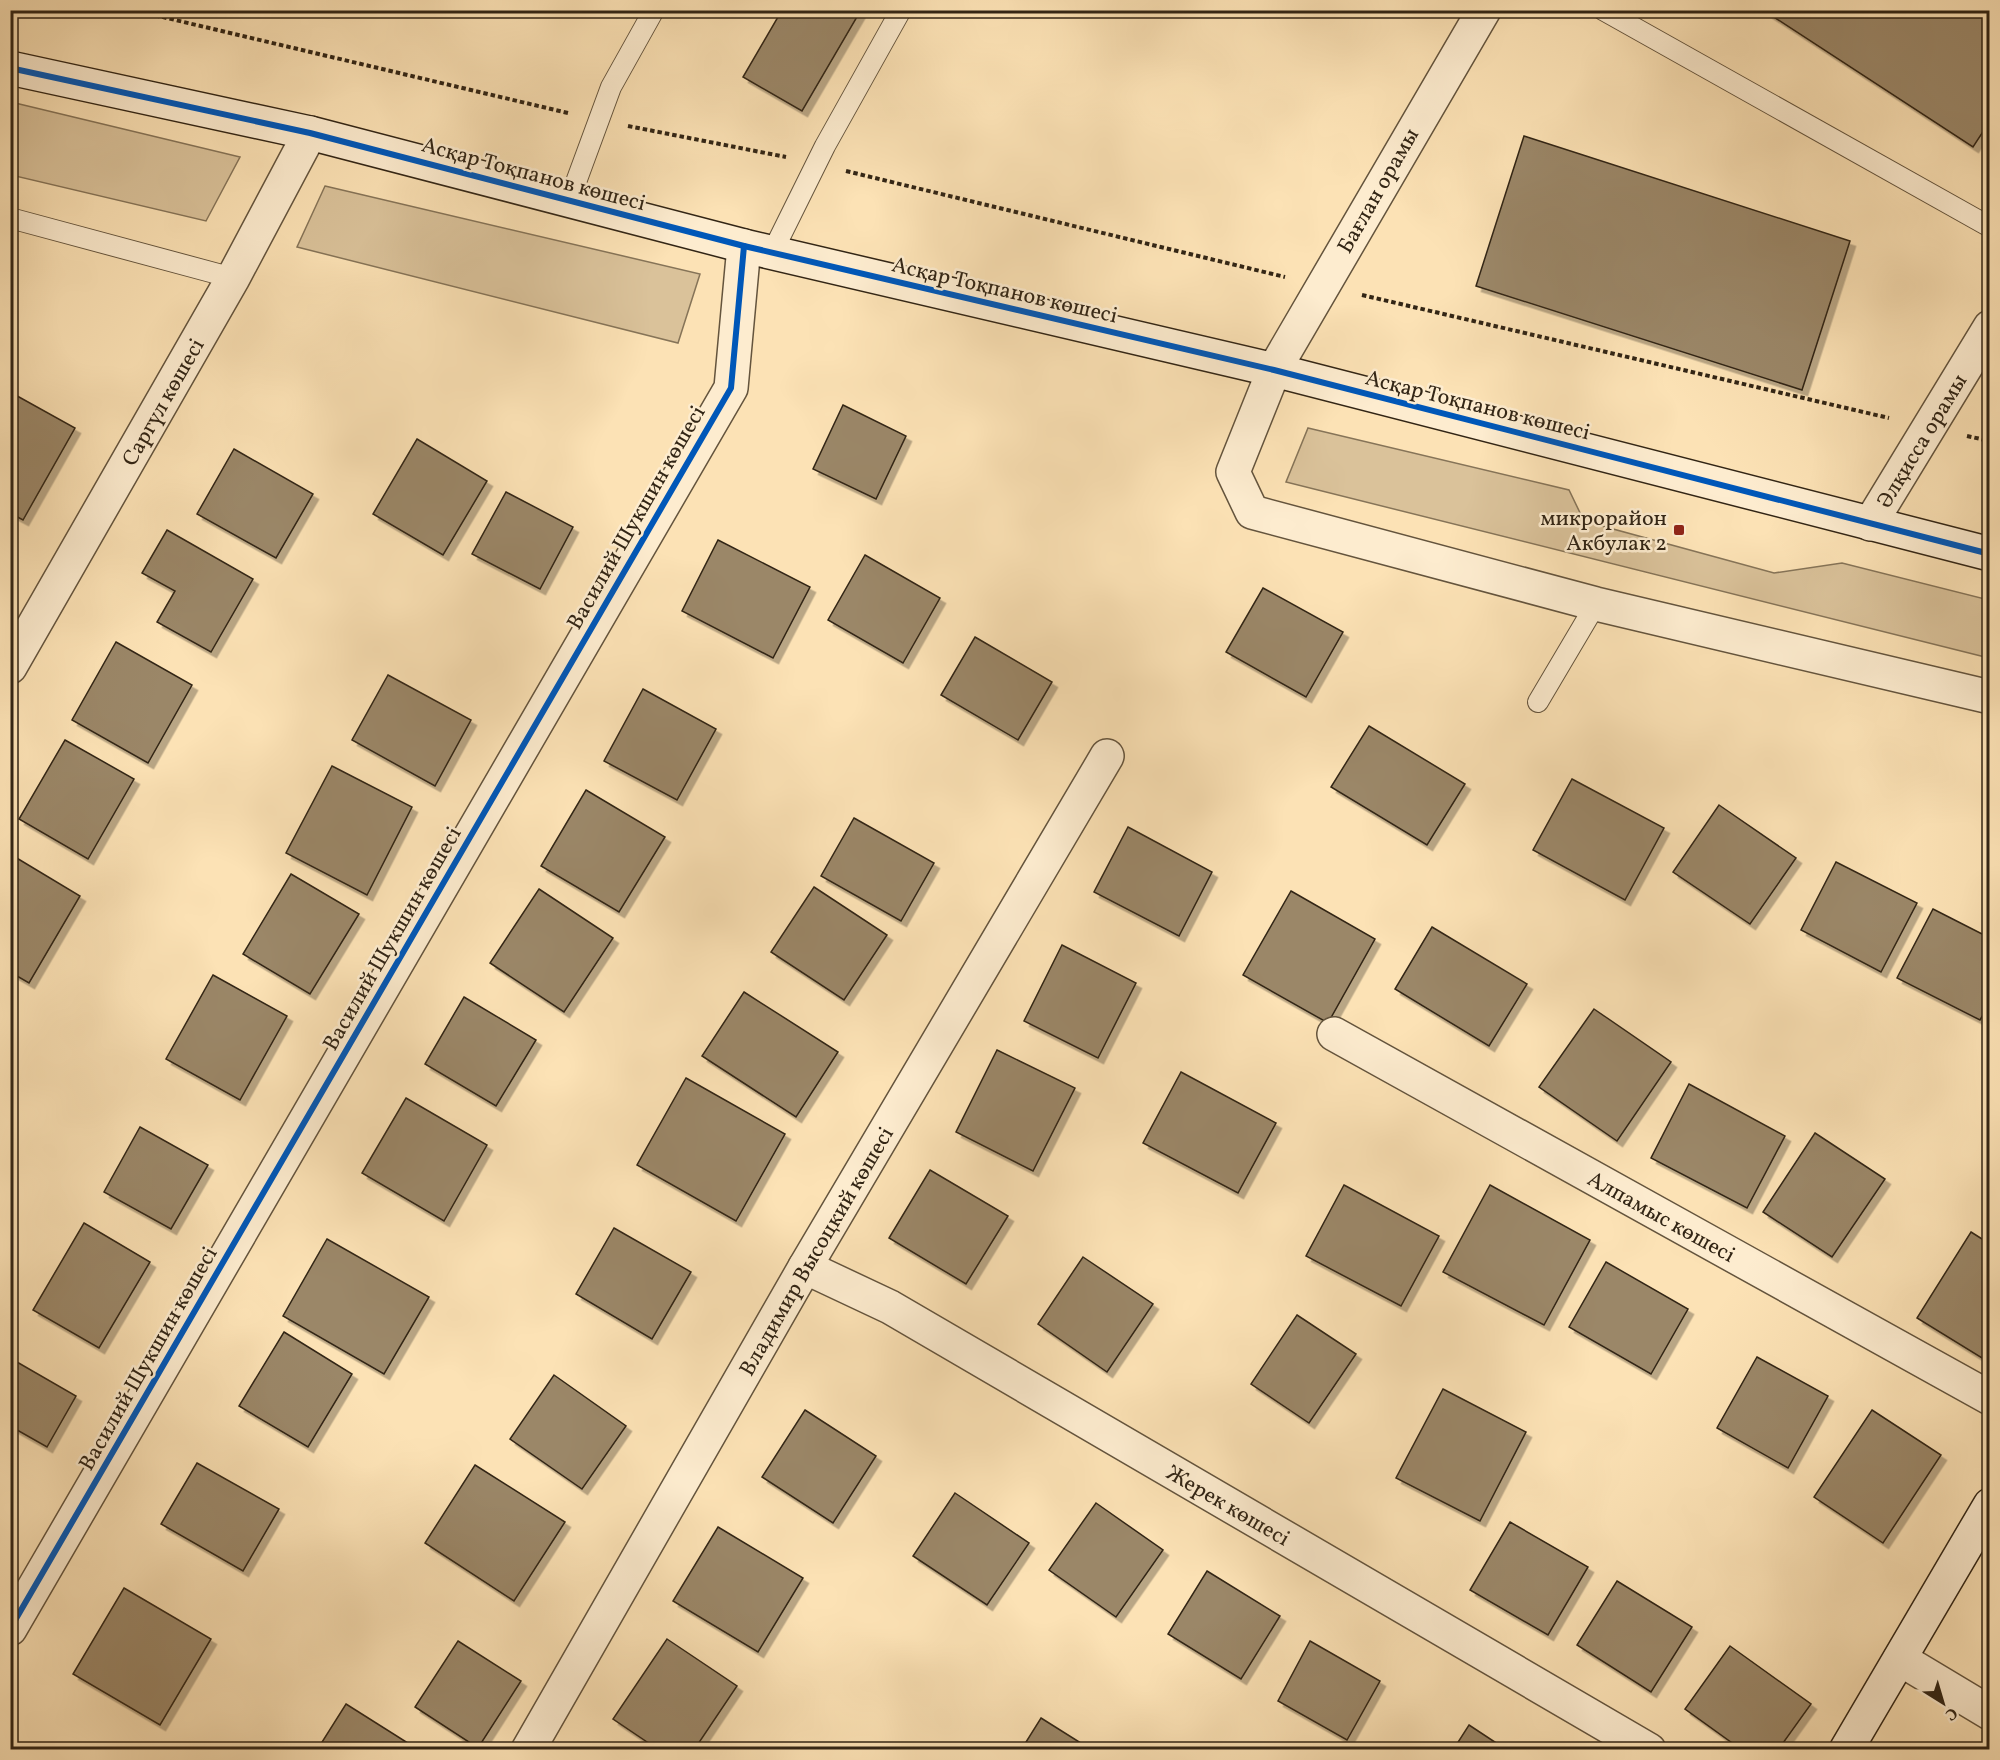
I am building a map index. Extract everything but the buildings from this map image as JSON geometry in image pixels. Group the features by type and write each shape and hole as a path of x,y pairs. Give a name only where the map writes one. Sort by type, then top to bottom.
{"street":[{"name":"Бағлан орамы","path":"1484,10 1274,370 1233,472 1252,512 1596,604 1989,697"},
{"name":"Асқар Тоқпанов көшесі","path":"10,68 310,133 758,250 1274,370 1989,554"},
{"name":"Саргүл көшесі","path":"10,668 233,278 310,133"},
{"name":"Василий Шукшин көшесі","path":"10,1629 730,388 758,250"},
{"name":"Әлқисса орамы","path":"1870,524 1989,327"},
{"name":"Владимир Высоцкий көшесі","path":"528,1749 805,1267 1107,756"},
{"name":"Алпамыс көшесі","path":"1334,1034 1989,1398"},
{"name":"Жерек көшесі","path":"805,1267 890,1307 1649,1749"},
{"path":"1846,1749 1989,1506"},
{"path":"1900,1659 1989,1713"}],"lane":[{"path":"569,201 611,87 654,10"},
{"path":"758,250 816,164 901,10"},
{"path":"1603,10 1989,227"},
{"path":"10,218 233,278"},
{"path":"1538,702 1596,604"}],"path":[{"path":"133,10 598,120 816,164 1929,428"}],"shaded area":[{"path":"11,102 240,157 206,221 11,175"},
{"path":"325,186 700,274 678,343 297,247"},
{"path":"1308,428 1569,490 1584,521 1774,573 1842,563 1989,600 1989,658 1286,482"}],"cycle path":[{"path":"10,68 310,133 744,246 1274,370 1990,554"},
{"path":"10,1629 731,388 744,246"}],"place":[{"name":"микрорайон Акбулак 2","path":"1679,530"}]}
